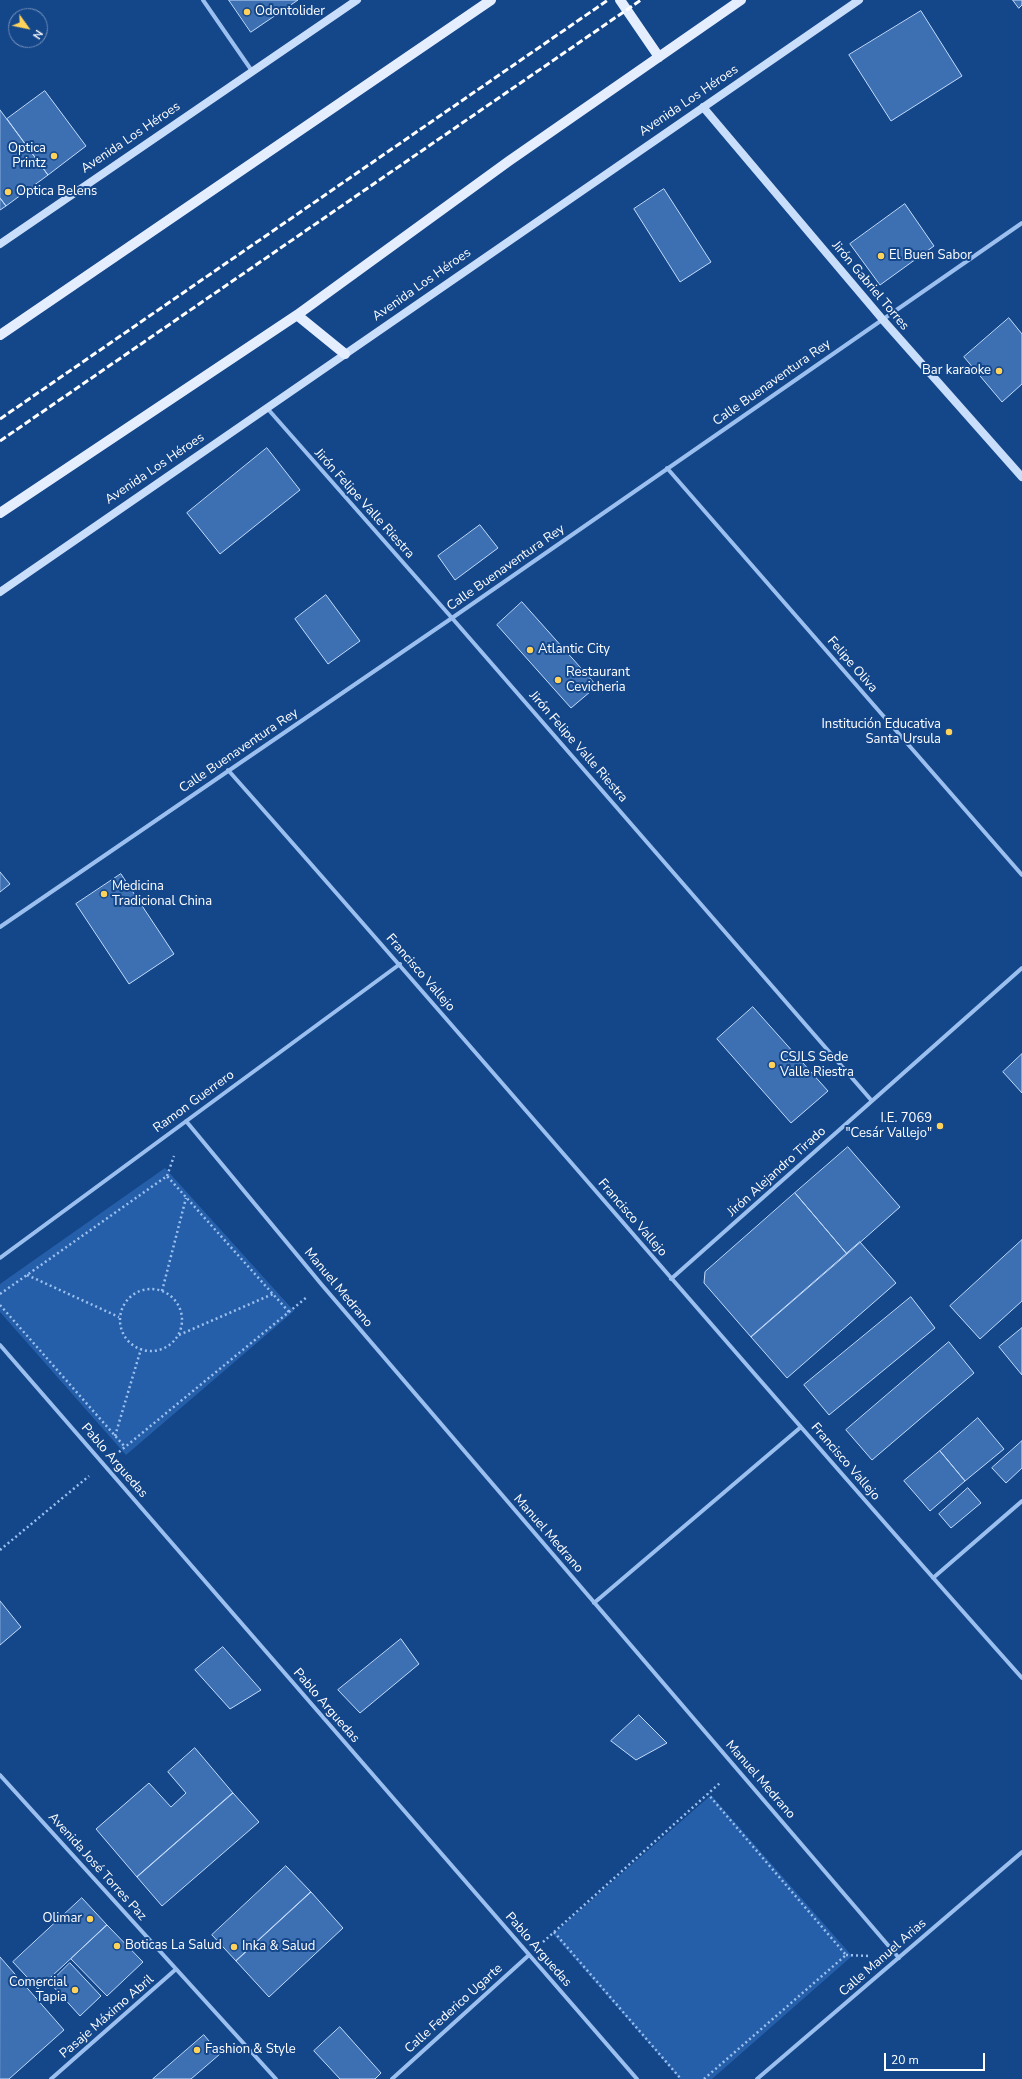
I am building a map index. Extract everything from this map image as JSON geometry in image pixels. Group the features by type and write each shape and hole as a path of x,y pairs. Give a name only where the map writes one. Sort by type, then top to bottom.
{"main road":[{"path":"0,336 491,0"},
{"path":"620,0 659,57"},
{"path":"0,513 297,315 510,161 740,0"},
{"path":"297,315 345,354"}],"street":[{"path":"203,0 252,71"},
{"name":"Avenida Los Héroes","path":"0,244 357,0"},
{"name":"Avenida Los Héroes","path":"0,592 859,0"},
{"name":"Jirón Gabriel Torres","path":"703,107 882,320 1022,477"},
{"name":"Calle Buenaventura Rey","path":"0,927 452,618 1022,223"},
{"name":"Jirón Felipe Valle Riestra","path":"266,408 452,618 872,1101"},
{"name":"Felipe Oliva","path":"667,468 1022,875"},
{"name":"Francisco Vallejo","path":"228,770 400,964 671,1279 1022,1678"},
{"name":"Ramon Guerrero","path":"0,1258 400,964"},
{"name":"Jirón Alejandro Tirado","path":"671,1279 1022,968"},
{"name":"Manuel Medrano","path":"186,1121 322,1285 899,1958"},
{"name":"Pablo Arguedas","path":"0,1346 637,2079"},
{"path":"594,1603 801,1427"},
{"path":"933,1578 1022,1501"},
{"name":"Avenida José Torres Paz","path":"0,1775 175,1970 276,2079"},
{"name":"Calle Manuel Arias","path":"757,2079 1022,1852"},
{"name":"Calle Federico Ugarte","path":"392,2079 529,1955"},
{"name":"Pasaje Máximo Abril","path":"51,2079 175,1970"}],"path":[{"path":"0,1294 167,1176 289,1312"},
{"path":"162,1291 186,1198"},
{"path":"27,1275 119,1317"},
{"path":"0,1550 322,1285"},
{"path":"154,1288 162,1291 175,1300 181,1311 182,1323 178,1335 170,1344 160,1350 147,1351 135,1348 126,1340 120,1329 119,1317 123,1305 131,1296 142,1290 154,1288"},
{"path":"178,1335 273,1294"},
{"path":"0,1305 125,1447"},
{"path":"115,1436 140,1349"},
{"path":"529,1955 736,1768"},
{"path":"704,2079 846,1955 708,1794"},
{"path":"554,1932 681,2079"}],"shaded area":[{"path":"165,1168 294,1311 126,1455 0,1312 0,1284"},
{"path":"711,1795 852,1956 712,2079 680,2079 553,1934"}],"building":[{"path":"229,0 298,0 251,32"},
{"path":"1013,0 1022,0 1022,5 1019,8"},
{"path":"921,11 962,76 891,121 849,55"},
{"path":"45,91 86,146 48,175 7,119"},
{"path":"0,110 48,175 6,206 0,198"},
{"path":"664,189 711,262 680,282 634,209"},
{"path":"0,198 6,206 0,210"},
{"path":"905,204 934,246 880,285 850,244"},
{"name":"Bar karaoke","path":"1009,318 1022,334 1022,384 1002,402 964,357"},
{"path":"267,448 300,490 220,554 187,513"},
{"path":"480,525 498,548 455,580 438,556"},
{"path":"326,595 360,641 328,664 295,619"},
{"path":"522,602 597,686 571,708 497,625"},
{"path":"0,872 10,884 0,892"},
{"path":"121,874 174,954 129,984 76,904"},
{"name":"CSJLS Sede Valle Riestra","path":"753,1007 828,1091 791,1123 717,1039"},
{"path":"1022,1054 1022,1093 1003,1072"},
{"path":"848,1147 900,1207 847,1254 795,1193"},
{"path":"795,1193 847,1254 751,1337 704,1283 705,1272"},
{"path":"1022,1240 1022,1301 980,1339 950,1306"},
{"path":"860,1242 896,1283 787,1378 751,1337"},
{"path":"911,1297 935,1328 829,1415 804,1385"},
{"path":"1022,1328 1022,1375 999,1347"},
{"path":"949,1342 974,1373 872,1460 846,1430"},
{"path":"978,1418 1004,1449 965,1481 940,1451"},
{"path":"1022,1441 1022,1468 1006,1483 992,1468"},
{"path":"940,1451 965,1481 930,1511 904,1481"},
{"path":"968,1488 981,1503 951,1528 939,1514"},
{"path":"0,1601 21,1627 0,1645"},
{"path":"401,1639 419,1664 360,1713 338,1690"},
{"path":"223,1647 261,1690 230,1709 195,1670"},
{"path":"639,1715 667,1743 636,1760 611,1741"},
{"path":"195,1748 233,1793 137,1877 96,1829 149,1783 171,1807 186,1793 168,1772"},
{"path":"233,1793 259,1822 162,1906 137,1877"},
{"path":"286,1866 311,1892 236,1961 212,1935"},
{"path":"311,1892 343,1928 269,1997 236,1961"},
{"path":"82,1898 107,1925 38,1989 13,1962"},
{"path":"107,1925 143,1962 107,1996 71,1959"},
{"path":"0,1957 64,2030 9,2079 0,2079"},
{"name":"Comercial Tapia","path":"70,1963 101,1996 80,2016 50,1983"},
{"path":"340,2027 381,2073 375,2079 340,2079 314,2051"},
{"path":"204,2035 220,2054 191,2079 153,2079"}],"railway":[{"path":"0,419 608,0"},
{"path":"0,441 641,0"}],"place":[{"name":"Odontolider","path":"247,12"},
{"name":"Optica Printz","path":"54,156"},
{"name":"Optica Belens","path":"8,192"},
{"name":"El Buen Sabor","path":"881,256"},
{"name":"Bar karaoke","path":"999,371"},
{"name":"Atlantic City","path":"530,650"},
{"name":"Restaurant Cevicheria","path":"558,680"},
{"name":"Institución Educativa Santa Ursula","path":"949,732"},
{"name":"Medicina Tradicional China","path":"104,894"},
{"name":"CSJLS Sede Valle Riestra","path":"772,1065"},
{"name":"I.E. 7069 \"Cesár Vallejo\"","path":"940,1126"},
{"name":"Olimar","path":"90,1919"},
{"name":"Boticas La Salud","path":"117,1946"},
{"name":"Inka & Salud","path":"234,1947"},
{"name":"Comercial Tapia","path":"75,1990"},
{"name":"Fashion & Style","path":"197,2050"}]}
